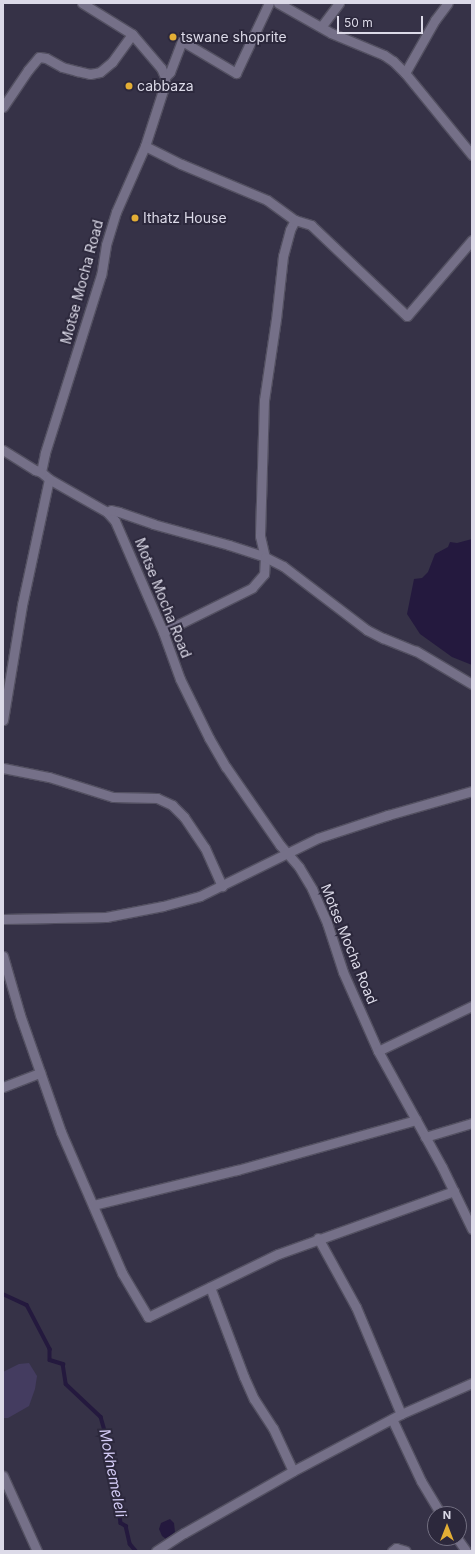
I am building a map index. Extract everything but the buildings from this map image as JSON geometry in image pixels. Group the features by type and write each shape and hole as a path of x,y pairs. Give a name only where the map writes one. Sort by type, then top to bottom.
{"street":[{"path":"82,3 132,34 152,56 165,77"},
{"name":"Motse Mocha Road","path":"269,3 236,73 182,41 170,72 165,77 165,84 145,146 116,212 106,245 101,275 45,453 41,472 49,479 107,512 115,521 122,534 180,679 208,738 226,767 288,854 299,866 312,889 327,923 343,972 378,1051 454,1191 472,1229"},
{"path":"278,3 322,27 384,55 405,73 472,155"},
{"path":"322,27 339,3"},
{"path":"405,73 435,20 448,3"},
{"path":"3,107 28,70 39,57 46,58 77,71 90,74 100,72 112,62 132,34"},
{"path":"145,146 181,164 267,200 295,220 311,225 407,316 472,240"},
{"path":"162,632 252,588 264,574 265,557 260,536 264,400 283,256 290,230 295,220"},
{"path":"3,450 35,470 41,472"},
{"path":"3,720 22,604 49,479"},
{"path":"107,512 111,510 119,512 153,524 229,545 265,557 283,566 367,630 382,638 416,651 472,684"},
{"path":"3,768 49,778 113,797 157,798 172,805 184,817 205,848 222,886"},
{"path":"3,919 106,918 200,896 318,838 388,815 472,791"},
{"path":"3,956 20,1015 60,1132 122,1273 148,1317 278,1254 318,1238 454,1191"},
{"path":"378,1051 472,1006"},
{"path":"3,1087 40,1073"},
{"path":"93,1205 236,1170 416,1120"},
{"path":"425,1137 472,1123"},
{"path":"318,1238 356,1307 401,1414"},
{"path":"210,1287 244,1377 254,1399 273,1428 293,1471"},
{"path":"156,1551 184,1533 293,1471 401,1414 472,1382"},
{"path":"392,1419 421,1481 436,1506"},
{"path":"3,1476 37,1551"},
{"path":"392,1551 396,1548 406,1551"}],"shaded area":[{"path":"472,539 472,665 452,657 420,634 407,614 414,579 422,578 428,572 435,554 448,547 450,542 457,543"},
{"path":"29,1363 37,1376 35,1389 29,1406 8,1418 3,1418 3,1372 19,1364"},
{"path":"170,1519 174,1523 175,1532 166,1539 162,1536 159,1529 161,1523"}],"waterway":[{"name":"Mokhemeleli","path":"3,1294 27,1305 50,1349 50,1360 63,1364 66,1384 101,1417 108,1441 107,1452 114,1490 119,1505 121,1523 126,1526 130,1544 136,1551"}],"place":[{"name":"tswane shoprite","path":"173,37"},
{"name":"cabbaza","path":"129,86"},
{"name":"Ithatz House","path":"135,218"}]}
